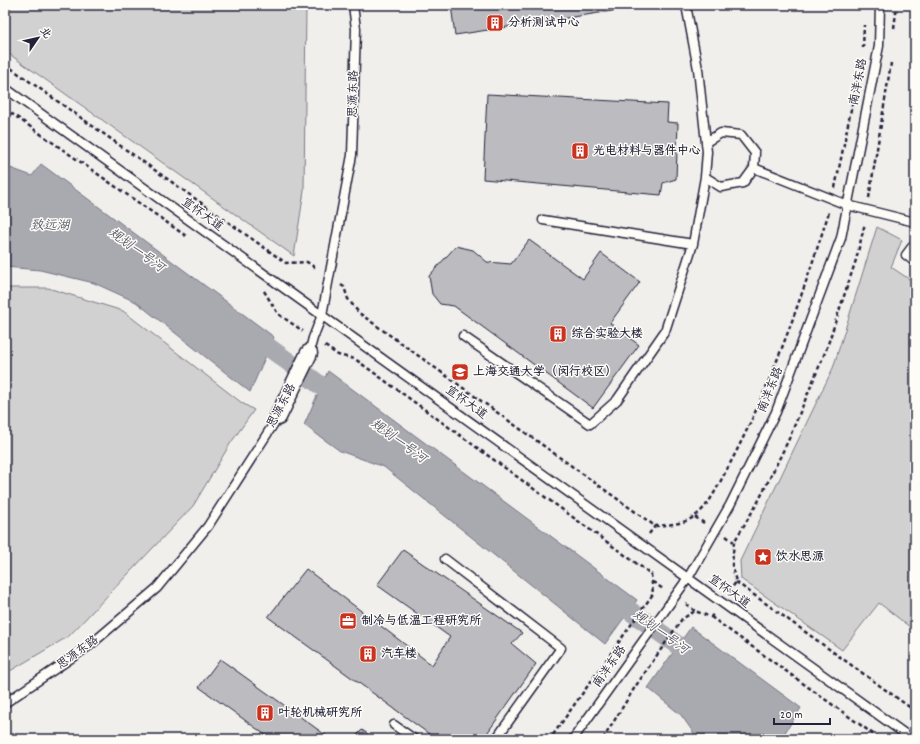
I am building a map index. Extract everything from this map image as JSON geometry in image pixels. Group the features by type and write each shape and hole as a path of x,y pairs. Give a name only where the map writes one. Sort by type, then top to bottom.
{"street":[{"name":"思源东路","path":"278,417 309,353"}],"lane":[{"name":"思源东路","path":"309,353 322,315 352,155 356,29 353,5"},
{"path":"463,336 590,424 617,400 665,331 693,244 706,176 707,152 698,69 686,5"},
{"name":"南洋东路","path":"573,739 688,578 730,505 776,412 841,238 878,46 880,5"},
{"name":"宣怀大道","path":"5,88 912,739"},
{"path":"706,142 721,133 741,135 755,153 754,168 743,183 721,187 706,176"},
{"path":"754,168 847,205 915,222"},
{"path":"543,220 693,244"},
{"path":"915,243 906,255 915,262"},
{"name":"思源东路","path":"5,703 89,646 157,588 208,526 278,417"},
{"path":"445,559 561,648 496,739"},
{"path":"394,725 414,739"}],"path":[{"path":"862,55 864,47 865,19"},
{"path":"5,64 286,263 307,262 344,287 348,299 359,313 655,526 674,524 695,517 708,504 741,444 804,290 833,200 859,70"},
{"path":"5,109 186,236"},
{"path":"264,291 278,314 338,355 355,359 651,574 653,594 550,739"},
{"path":"736,582 915,711"},
{"path":"711,617 880,739"},
{"path":"603,739 635,687 682,619"}],"shaded area":[{"path":"5,5 306,5 304,191 294,256 5,51"},
{"path":"877,227 902,240 891,267 915,283 915,631 879,603 842,650 741,579 740,561 833,368"},
{"path":"5,288 48,288 123,311 242,403 254,410 230,444 193,506 69,636 5,674"}],"water":[{"name":"致远湖","path":"41,164 274,337 250,392 136,302 94,283 40,270 5,267 5,166 32,176"},
{"path":"328,371 637,600 605,644 384,467 340,451 304,425"},
{"path":"691,627 801,708 782,737 784,739 698,739 681,715 648,688"}],"building":[{"name":"分析测试中心","path":"451,5 645,5 645,6 455,35"},
{"name":"光电材料与器件中心","path":"487,94 668,104 667,122 678,123 676,179 663,183 661,195 483,179"},
{"name":"综合实验大楼","path":"529,240 583,279 601,253 640,282 610,323 639,345 593,408 454,306 440,304 432,294 429,276 456,246 473,250 487,262 511,264"},
{"name":"汽车楼","path":"403,550 522,633 512,644 536,664 483,739 436,739 268,617 306,569 432,665 450,637 377,585"},
{"name":"叶轮机械研究所","path":"220,659 331,739 271,739 199,687"},
{"name":"叶轮机械研究所","path":"362,730 375,739 353,739"}],"waterway":[{"name":"规划一号河","path":"249,333 342,401"},
{"name":"规划一号河","path":"608,595 698,660"}],"place":[{"name":"分析测试中心","path":"495,23"},
{"name":"光电材料与器件中心","path":"580,151"},
{"name":"综合实验大楼","path":"558,334"},
{"name":"上海交通大学（闵行校区）","path":"460,372"},
{"name":"饮水思源","path":"763,557"},
{"name":"制冷与低温工程研究所","path":"348,621"},
{"name":"汽车楼","path":"368,654"},
{"name":"叶轮机械研究所","path":"265,713"}]}
